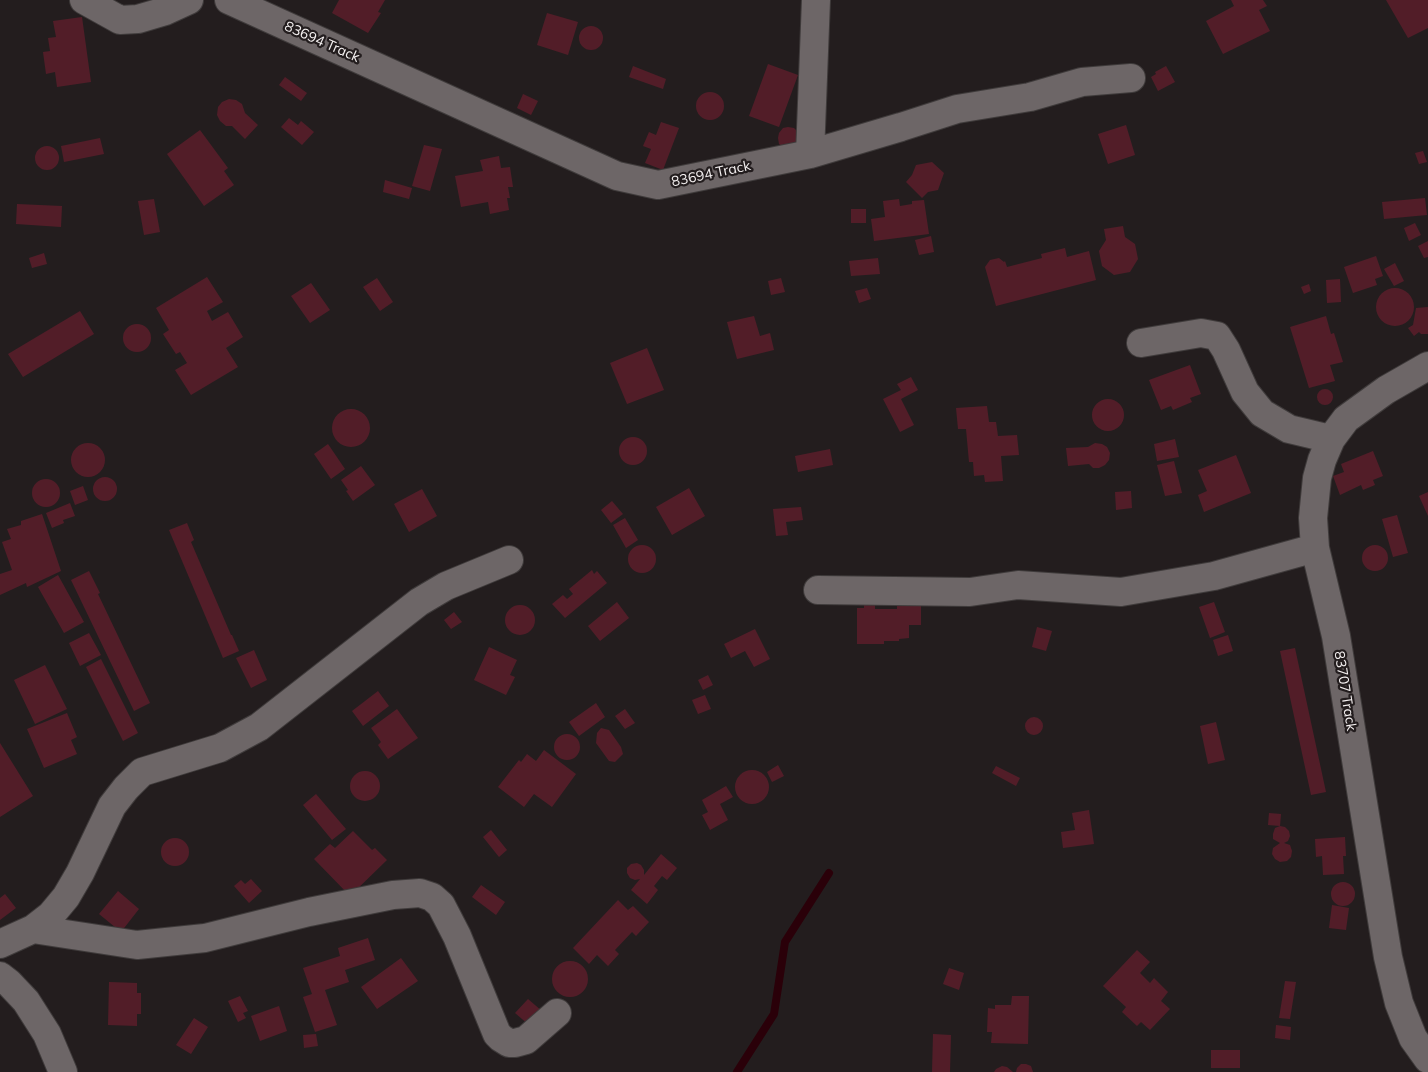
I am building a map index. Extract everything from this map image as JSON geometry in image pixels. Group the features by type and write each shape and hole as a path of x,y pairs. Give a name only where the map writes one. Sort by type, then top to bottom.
{"street":[{"path":"84,0 120,20 138,19 165,11 189,0"},
{"name":"83694 Track","path":"229,0 617,176 658,185 810,154 957,109 1030,98 1082,82 1131,78"},
{"path":"810,154 816,0"},
{"path":"1141,342 1201,333 1217,336 1226,350 1245,392 1262,413 1289,429 1330,439"},
{"name":"83707 Track","path":"1428,366 1386,390 1346,419 1330,439 1317,478 1313,518 1316,548 1336,636 1388,957 1402,1012 1413,1038 1428,1059"},
{"path":"818,590 970,592 1018,585 1121,592 1214,576 1316,548"},
{"path":"0,944 33,929 51,915 66,897 80,873 112,806 142,772 220,748 259,727 419,602 446,586 509,560"},
{"path":"33,929 137,945 205,938 309,912 393,895 420,893 432,897 440,905 457,936 496,1034 509,1043 526,1040 557,1014"},
{"path":"0,976 26,1001 47,1034 63,1072"}],"building":[{"path":"339,0 385,0 378,12 381,13 368,33 332,13"},
{"path":"1231,0 1263,0 1267,6 1259,10 1270,31 1223,54 1206,21 1234,6"},
{"path":"1386,0 1428,0 1428,28 1408,38"},
{"path":"547,13 578,22 568,55 537,45"},
{"path":"82,17 91,82 57,87 55,72 46,74 43,52 50,51 48,38 56,37 53,21"},
{"path":"591,26 599,30 603,38 599,46 591,50 583,46 579,38 583,30"},
{"path":"768,64 798,75 779,127 749,116"},
{"path":"633,66 666,79 663,89 629,77"},
{"path":"1166,66 1175,82 1158,91 1151,77 1156,74 1155,72"},
{"path":"285,77 307,93 301,101 279,85"},
{"path":"710,92 720,96 724,106 720,116 710,120 700,116 696,106 700,96"},
{"path":"523,94 538,101 531,115 517,108"},
{"path":"229,99 236,100 242,104 245,113 258,125 245,139 232,126 226,126 220,121 217,115 218,107 222,102"},
{"path":"289,118 298,125 301,121 314,132 302,145 281,127"},
{"path":"661,122 679,128 663,170 645,163 651,149 643,146 649,132 656,135"},
{"path":"1126,125 1135,155 1108,164 1098,134"},
{"path":"783,128 794,128 798,132 799,143 784,148 779,144 778,138"},
{"path":"200,130 228,168 224,171 234,185 204,206 167,154"},
{"path":"100,138 104,154 64,162 61,146"},
{"path":"424,145 442,149 430,191 412,186"},
{"path":"47,146 55,150 59,158 55,166 47,170 39,166 35,158 39,150"},
{"path":"1423,151 1427,162 1419,164 1415,153"},
{"path":"499,156 501,168 510,167 513,187 508,187 510,198 507,198 509,210 490,214 488,202 461,207 455,176 483,171 480,160"},
{"path":"932,162 944,173 938,190 928,192 922,198 906,182 912,175 916,165"},
{"path":"385,180 412,188 409,199 383,192"},
{"path":"1425,198 1427,215 1384,219 1382,202"},
{"path":"154,199 160,232 144,235 138,201"},
{"path":"899,199 900,206 912,204 912,201 924,200 929,234 874,241 871,219 885,217 883,201"},
{"path":"17,204 62,206 61,227 16,224"},
{"path":"851,209 866,209 866,223 851,223"},
{"path":"1415,223 1421,235 1409,241 1404,228"},
{"path":"1123,226 1125,237 1135,244 1138,259 1130,272 1114,275 1102,266 1099,251 1106,240 1104,229"},
{"path":"931,236 934,252 919,255 915,240"},
{"path":"1428,241 1428,257 1424,258 1418,246"},
{"path":"1065,248 1067,257 1089,251 1096,280 996,306 985,267 990,260 999,258 1005,261 1007,267 1042,258 1041,254"},
{"path":"44,253 47,264 32,268 29,258"},
{"path":"1376,256 1383,276 1375,279 1377,285 1353,293 1344,267"},
{"path":"878,258 880,274 851,276 849,261"},
{"path":"1395,263 1404,281 1394,286 1384,269"},
{"path":"207,277 223,302 207,311 212,321 228,312 243,337 226,348 238,367 191,395 175,370 187,363 180,352 176,354 163,334 169,330 156,308"},
{"path":"377,278 393,302 380,311 363,287"},
{"path":"781,278 785,292 771,295 768,281"},
{"path":"1340,279 1341,302 1327,303 1326,280"},
{"path":"311,283 330,310 310,323 291,296"},
{"path":"1309,284 1311,291 1304,294 1301,287"},
{"path":"867,288 871,299 859,303 855,291"},
{"path":"1395,288 1408,294 1414,307 1408,320 1395,326 1382,320 1376,307 1382,294"},
{"path":"1428,307 1428,334 1421,334 1419,332 1414,336 1408,328 1413,325 1416,308"},
{"path":"80,311 94,334 23,377 8,354"},
{"path":"754,316 760,336 770,333 774,350 737,359 727,322"},
{"path":"1326,316 1331,334 1334,333 1343,362 1330,365 1335,381 1309,388 1290,327"},
{"path":"137,324 147,328 151,338 147,348 137,352 127,348 123,338 127,328"},
{"path":"647,348 664,390 627,404 610,363"},
{"path":"1190,365 1201,394 1190,398 1192,402 1173,410 1171,406 1161,410 1149,380"},
{"path":"911,377 918,390 901,399 914,425 900,432 883,399 901,390 897,384"},
{"path":"1325,389 1333,397 1325,405 1317,397"},
{"path":"1108,399 1119,404 1124,415 1119,426 1108,431 1097,426 1092,415 1097,404"},
{"path":"987,406 989,422 996,422 998,436 1017,435 1019,455 1001,456 1003,481 985,482 984,475 974,476 973,462 969,462 966,429 958,429 956,408"},
{"path":"351,409 358,410 364,415 369,421 369,435 364,441 358,446 351,447 344,446 338,441 333,435 332,428 333,421 338,415 344,410"},
{"path":"633,437 643,441 647,451 643,461 633,465 623,461 619,451 623,441"},
{"path":"1175,439 1179,457 1157,461 1154,444"},
{"path":"88,443 95,444 100,448 104,453 104,467 100,472 95,476 88,477 81,476 76,472 72,467 71,460 72,453 76,448 81,444"},
{"path":"1095,443 1107,447 1110,453 1109,460 1105,465 1099,468 1093,468 1089,464 1068,466 1066,448 1088,447"},
{"path":"328,444 345,469 331,479 314,454"},
{"path":"830,449 833,465 798,472 795,456"},
{"path":"1373,451 1383,476 1373,480 1375,485 1363,490 1361,485 1340,495 1333,476 1344,472 1341,464"},
{"path":"1236,455 1251,493 1204,512 1198,495 1207,491 1198,470"},
{"path":"1174,461 1182,493 1165,496 1157,465"},
{"path":"361,466 375,485 353,501 341,480"},
{"path":"105,477 114,480 117,489 114,498 105,501 96,498 93,489 96,480"},
{"path":"46,479 56,483 60,493 56,503 46,507 36,503 32,493 36,483"},
{"path":"83,486 88,500 75,505 70,491"},
{"path":"689,488 705,516 672,535 656,507"},
{"path":"422,489 437,516 409,532 394,504"},
{"path":"1131,491 1132,508 1116,510 1115,492"},
{"path":"1428,492 1428,516 1419,496"},
{"path":"612,501 623,514 611,523 601,510"},
{"path":"70,503 75,516 63,520 64,523 52,528 46,513"},
{"path":"801,507 803,520 786,522 788,535 776,536 773,509"},
{"path":"42,514 61,571 27,587 26,583 0,595 0,574 12,570 2,542 11,539 7,529 21,525 21,521"},
{"path":"1397,515 1408,553 1393,557 1382,519"},
{"path":"625,518 638,540 626,548 613,525"},
{"path":"187,523 194,540 191,542 239,651 223,658 169,530"},
{"path":"642,545 652,549 656,559 652,569 642,573 632,569 628,559 632,549"},
{"path":"1375,545 1384,549 1388,558 1384,567 1375,571 1366,567 1362,558 1366,549"},
{"path":"592,570 594,574 597,571 607,583 565,618 552,604 563,595 567,599 573,594 569,589"},
{"path":"89,571 150,703 134,711 71,580"},
{"path":"58,575 84,622 64,633 38,587"},
{"path":"864,601 875,602 875,609 897,609 897,605 921,605 921,625 909,625 909,638 899,639 899,641 884,641 884,644 857,644 857,608 864,608"},
{"path":"617,602 629,618 600,641 588,626"},
{"path":"1214,602 1225,632 1210,638 1199,607"},
{"path":"520,605 531,609 535,620 531,631 520,635 509,631 505,620 509,609"},
{"path":"454,612 462,622 451,629 444,620"},
{"path":"1037,627 1052,631 1046,651 1032,647"},
{"path":"755,629 770,659 754,667 745,651 731,658 724,644"},
{"path":"89,633 101,655 80,666 69,643"},
{"path":"1228,635 1233,651 1218,656 1213,640"},
{"path":"489,647 517,660 510,675 515,677 506,695 474,680"},
{"path":"1295,648 1326,792 1311,795 1280,651"},
{"path":"254,650 267,680 251,688 236,658"},
{"path":"101,659 138,733 123,741 86,667"},
{"path":"45,665 67,709 35,724 14,680"},
{"path":"708,675 713,685 703,690 698,680"},
{"path":"378,691 389,706 363,726 352,711"},
{"path":"705,695 711,709 698,714 692,700"},
{"path":"596,703 605,717 579,736 569,722"},
{"path":"397,709 418,738 388,759 378,745 381,742 371,728"},
{"path":"625,709 635,723 625,729 615,716"},
{"path":"67,713 77,737 71,740 77,754 44,768 27,729"},
{"path":"1034,717 1040,720 1043,726 1040,732 1034,735 1028,732 1025,726 1028,720"},
{"path":"1216,722 1225,760 1208,764 1200,726"},
{"path":"601,728 609,730 621,747 623,754 615,762 609,761 596,743 597,733"},
{"path":"567,734 576,738 580,747 576,756 567,760 558,756 554,747 558,738"},
{"path":"0,743 33,796 0,817"},
{"path":"544,750 576,774 552,807 534,794 524,807 498,787 519,760 521,762 527,754 536,761"},
{"path":"778,765 784,776 772,782 767,772"},
{"path":"996,766 1020,778 1016,786 992,773"},
{"path":"752,770 759,771 764,775 768,780 768,794 764,799 759,803 752,804 745,803 740,799 736,794 735,787 736,780 740,775 745,771"},
{"path":"365,771 371,772 379,780 379,792 371,800 365,801 359,800 351,792 350,786 351,780 359,772"},
{"path":"726,786 733,797 720,804 728,820 710,830 702,815 708,812 702,800"},
{"path":"316,794 346,829 332,840 303,805"},
{"path":"1089,810 1094,844 1063,848 1061,832 1075,830 1072,813"},
{"path":"1269,813 1281,814 1280,826 1268,825"},
{"path":"1285,827 1289,831 1288,841 1284,843 1290,845 1292,851 1291,857 1287,861 1280,862 1272,854 1273,848 1280,843 1273,839 1273,834 1275,828"},
{"path":"491,830 507,850 499,857 483,837"},
{"path":"353,831 372,850 375,848 387,860 350,896 314,859 330,844 335,848"},
{"path":"1345,837 1346,856 1343,856 1344,874 1323,875 1322,856 1316,857 1315,839"},
{"path":"175,838 185,842 189,852 185,862 175,866 165,862 161,852 165,842"},
{"path":"661,854 677,868 667,880 662,876 654,886 658,890 647,904 631,890 640,879 630,878 627,868 631,864 637,863 644,870 644,875"},
{"path":"251,879 262,891 249,903 234,886 241,880 245,884"},
{"path":"1343,882 1351,886 1355,894 1351,902 1343,906 1335,902 1331,894 1335,886"},
{"path":"481,885 505,902 496,915 472,897"},
{"path":"118,891 139,909 121,932 99,914"},
{"path":"5,894 16,908 0,920 0,898"},
{"path":"618,900 628,910 633,906 649,922 636,936 632,932 615,950 619,954 608,966 597,955 589,964 573,948"},
{"path":"1332,905 1349,908 1346,930 1329,928"},
{"path":"368,938 375,960 345,970 349,982 325,990 337,1025 315,1032 303,997 312,994 303,968 340,956 338,948"},
{"path":"1137,950 1150,962 1140,973 1150,983 1154,978 1168,992 1161,1001 1170,1009 1150,1030 1141,1022 1137,1026 1122,1012 1126,1007 1103,986"},
{"path":"401,958 418,981 377,1009 361,987"},
{"path":"570,961 582,967 588,979 582,991 570,997 558,991 552,979 558,967"},
{"path":"949,968 964,973 959,990 943,984"},
{"path":"1285,981 1296,982 1290,1019 1279,1018"},
{"path":"109,982 137,983 137,993 141,993 141,1014 137,1014 137,1026 108,1025"},
{"path":"240,996 248,1011 243,1013 246,1018 238,1022 228,1001"},
{"path":"1012,996 1029,996 1028,1044 991,1043 992,1032 987,1032 988,1008 995,1009 995,1005 1011,1005"},
{"path":"528,999 542,1011 529,1025 515,1013"},
{"path":"279,1006 287,1031 260,1041 251,1016"},
{"path":"194,1018 208,1027 191,1054 176,1045"},
{"path":"1276,1025 1291,1027 1290,1040 1275,1038"},
{"path":"316,1034 318,1046 304,1048 303,1035"},
{"path":"933,1034 951,1035 950,1072 932,1072"},
{"path":"1211,1050 1240,1050 1240,1068 1211,1068"},
{"path":"1021,1064 1031,1066 1033,1072 1016,1072"},
{"path":"1002,1066 1007,1067 1013,1072 994,1072"}],"waterway":[{"path":"737,1072 774,1014 785,942 829,873"}]}
